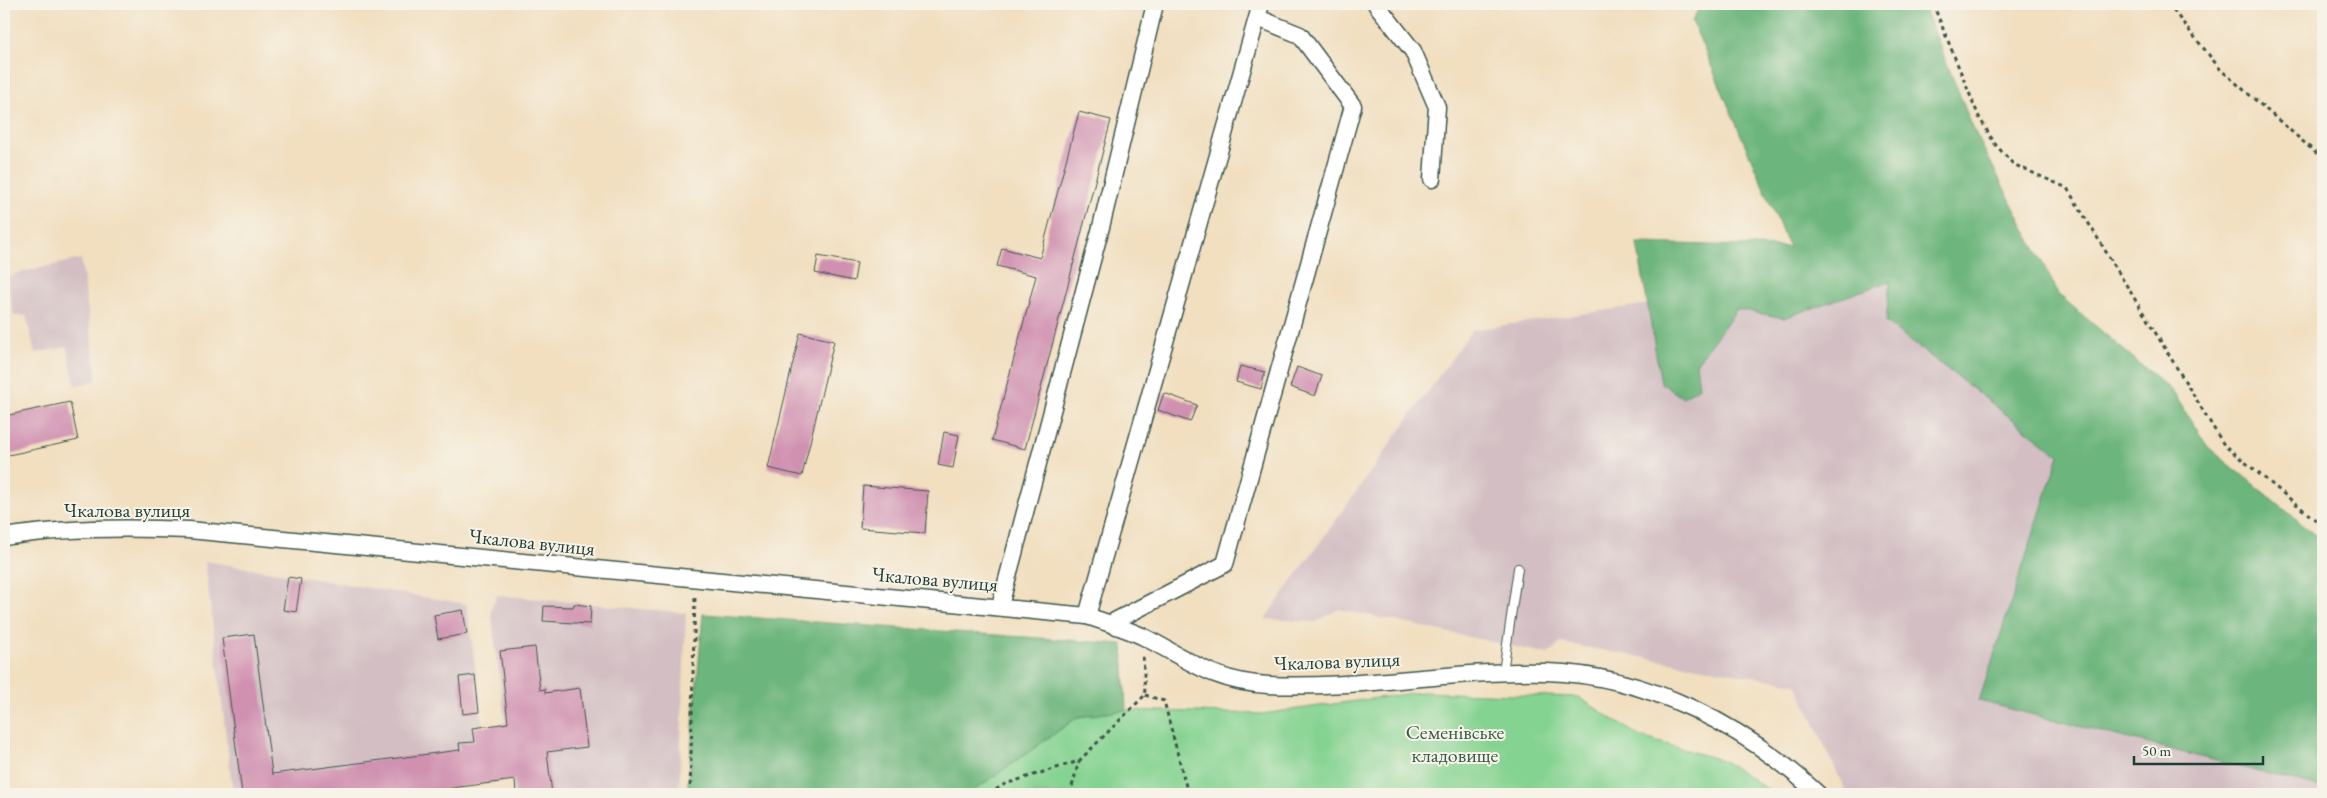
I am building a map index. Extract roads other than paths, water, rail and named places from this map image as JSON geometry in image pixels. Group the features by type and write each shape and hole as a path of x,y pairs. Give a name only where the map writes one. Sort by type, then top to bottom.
{"street":[{"path":"1000,606 1101,227 1155,4"},
{"path":"1376,4 1413,51 1437,107 1432,179"},
{"path":"1087,616 1259,11 1300,34 1353,106 1225,564 1110,623"},
{"name":"Чкалова вулиця","path":"4,537 27,533 122,527 189,530 1000,606 1087,616 1142,636 1205,671 1236,681 1268,685 1362,683 1503,673 1547,672 1590,677 1647,690 1711,716 1787,765 1818,794"}],"lane":[{"path":"1503,673 1518,568"}],"park label":[{"name":"Семенівське кладовище","path":"1455,744"}]}
